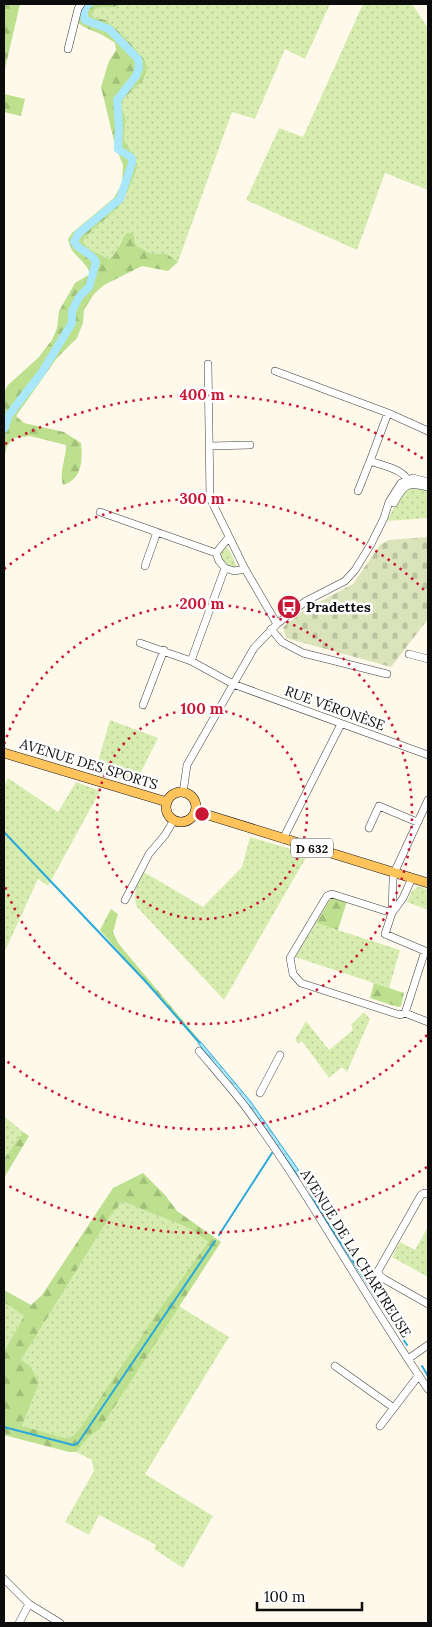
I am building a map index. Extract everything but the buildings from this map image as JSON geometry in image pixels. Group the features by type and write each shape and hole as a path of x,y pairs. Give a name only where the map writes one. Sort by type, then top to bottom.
{"main road":[{"name":"AVENUE DES SPORTS","path":"4,752 167,802"},
{"name":"AVENUE DES SPORTS","path":"174,820 168,814 167,802 175,794 184,793"},
{"path":"174,820 178,822 187,821 194,815 195,802 184,793"},
{"name":"D 632","path":"195,811 428,883"}],"street":[{"path":"68,49 81,4"},
{"path":"208,364 210,498 282,642 303,653 387,674"},
{"path":"275,371 388,413 428,431"},
{"path":"358,491 388,413"},
{"path":"210,446 250,445"},
{"path":"370,460 403,473 408,482 428,487"},
{"path":"184,793 187,765 254,648 274,626 306,601 345,581 355,570 384,518 408,482 418,479 428,482"},
{"path":"100,512 216,553 224,568 234,571 245,569"},
{"path":"145,566 157,532"},
{"path":"216,553 229,537"},
{"path":"191,661 224,568"},
{"name":"RUE VÉRONÈSE","path":"140,643 191,661 233,684 428,755"},
{"path":"144,705 164,650"},
{"path":"409,654 428,659"},
{"path":"283,839 341,724"},
{"path":"405,1013 427,951 385,934 392,913 394,873 428,800"},
{"path":"369,828 380,806 418,822"},
{"path":"126,900 149,854 174,820"},
{"path":"392,913 403,898 412,878"},
{"path":"392,913 332,894 327,896 290,958 293,974 301,983 315,988 400,1015 405,1013 428,1022"},
{"name":"AVENUE DE LA CHARTREUSE","path":"199,1051 247,1109 279,1155 428,1390"},
{"path":"260,1093 280,1055"},
{"path":"428,1194 424,1193 421,1195 378,1271 379,1275 384,1279 428,1304"},
{"path":"408,1359 428,1345"},
{"path":"336,1366 394,1408"},
{"path":"380,1426 418,1375"},
{"path":"4,1579 29,1604 60,1623"},
{"path":"19,1623 29,1604"}],"green space":[{"path":"4,4 20,4 4,73"},
{"path":"76,4 121,4 114,7 97,8 92,13 93,17 106,20 125,37 145,60 147,71 141,83 124,98 121,105 126,119 124,139 138,165 121,203 92,230 83,242 89,249 109,259 115,254 127,233 133,233 136,245 151,254 167,254 178,262 168,271 142,266 104,285 94,294 84,310 83,323 77,338 57,358 16,416 24,423 64,432 81,443 82,456 78,474 63,485 62,475 66,445 30,436 14,438 7,446 4,458 4,392 8,385 38,358 52,340 57,328 59,311 75,283 90,274 85,264 72,250 68,239 72,233 114,198 122,183 123,165 115,145 101,87 109,61 116,50 115,43 79,24 74,16"},
{"path":"121,4 330,4 305,59 285,49 255,119 232,112 178,262 167,255 151,254 136,245 133,233 121,241 115,255 109,259 89,249 83,242 91,231 122,202 130,189 138,165 124,139 126,119 121,105 124,98 141,83 145,60 125,37 106,20 93,17 92,13 97,8 114,7"},
{"path":"363,4 412,4 428,28 428,190 385,173 357,250 246,200 279,128 303,137"},
{"path":"4,94 25,99 21,116 4,112"},
{"path":"409,487 428,489 428,518 387,521 403,491"},
{"path":"428,537 428,619 391,667 286,638 283,627 301,612 353,584 380,545 389,540"},
{"path":"224,545 230,551 237,567 232,568 223,564 221,552"},
{"path":"110,720 158,738 135,784 95,772"},
{"path":"8,778 58,812 76,782 100,791 48,886 38,879 4,953 4,786"},
{"path":"250,837 308,854 224,1000 137,907 135,893 137,884 144,872 203,907 242,867"},
{"path":"419,886 428,890 428,910 407,902 412,891"},
{"path":"335,897 347,901 338,930 316,923 331,898"},
{"path":"111,909 118,914 113,932 118,943 200,1041 198,1043 100,930"},
{"path":"316,923 400,950 389,988 295,957"},
{"path":"374,983 404,993 401,1006 398,1007 370,998"},
{"path":"364,1012 370,1019 347,1072 342,1067 329,1078 302,1041 299,1044 295,1040 306,1021 329,1050 353,1030 351,1025"},
{"path":"4,1116 23,1132 4,1159"},
{"path":"23,1132 29,1136 4,1178 4,1159"},
{"path":"143,1173 165,1195 177,1211 221,1242 100,1429 91,1435 76,1452 69,1452 4,1435 4,1351 24,1316 4,1302 4,1290 31,1305 42,1295 113,1188","holes":["122,1201 189,1228 208,1242 159,1310 80,1428 72,1437 66,1438 22,1426 39,1383 30,1366 21,1360 109,1218"]},
{"path":"122,1200 189,1228 208,1242 72,1437 66,1438 22,1426 39,1383 21,1360"},
{"path":"428,1227 428,1277 392,1257 400,1242 415,1250"},
{"path":"4,1302 24,1316 4,1351"},
{"path":"179,1306 229,1337 145,1474 213,1516 183,1568 154,1549 156,1545 99,1515 89,1535 65,1522 94,1471 92,1460 76,1452 91,1435 100,1429"}],"water":[{"path":"200,1041 251,1102 302,1175 299,1177 247,1104 198,1043"}],"waterway":[{"path":"4,429 9,415 42,372 72,323 72,311 79,297 89,287 96,262 74,242 78,234 120,199 132,163 132,158 118,149 117,100 136,76 139,68 138,59 109,29 85,20 84,11 89,4"},
{"path":"4,832 147,983 199,1042"},
{"path":"219,1235 272,1153"},
{"path":"301,1175 320,1211 407,1345"},
{"path":"4,1427 73,1445 78,1443 215,1241"},
{"path":"422,1366 428,1376"}],"place":[{"name":"Pradettes","path":"289,607"}]}
